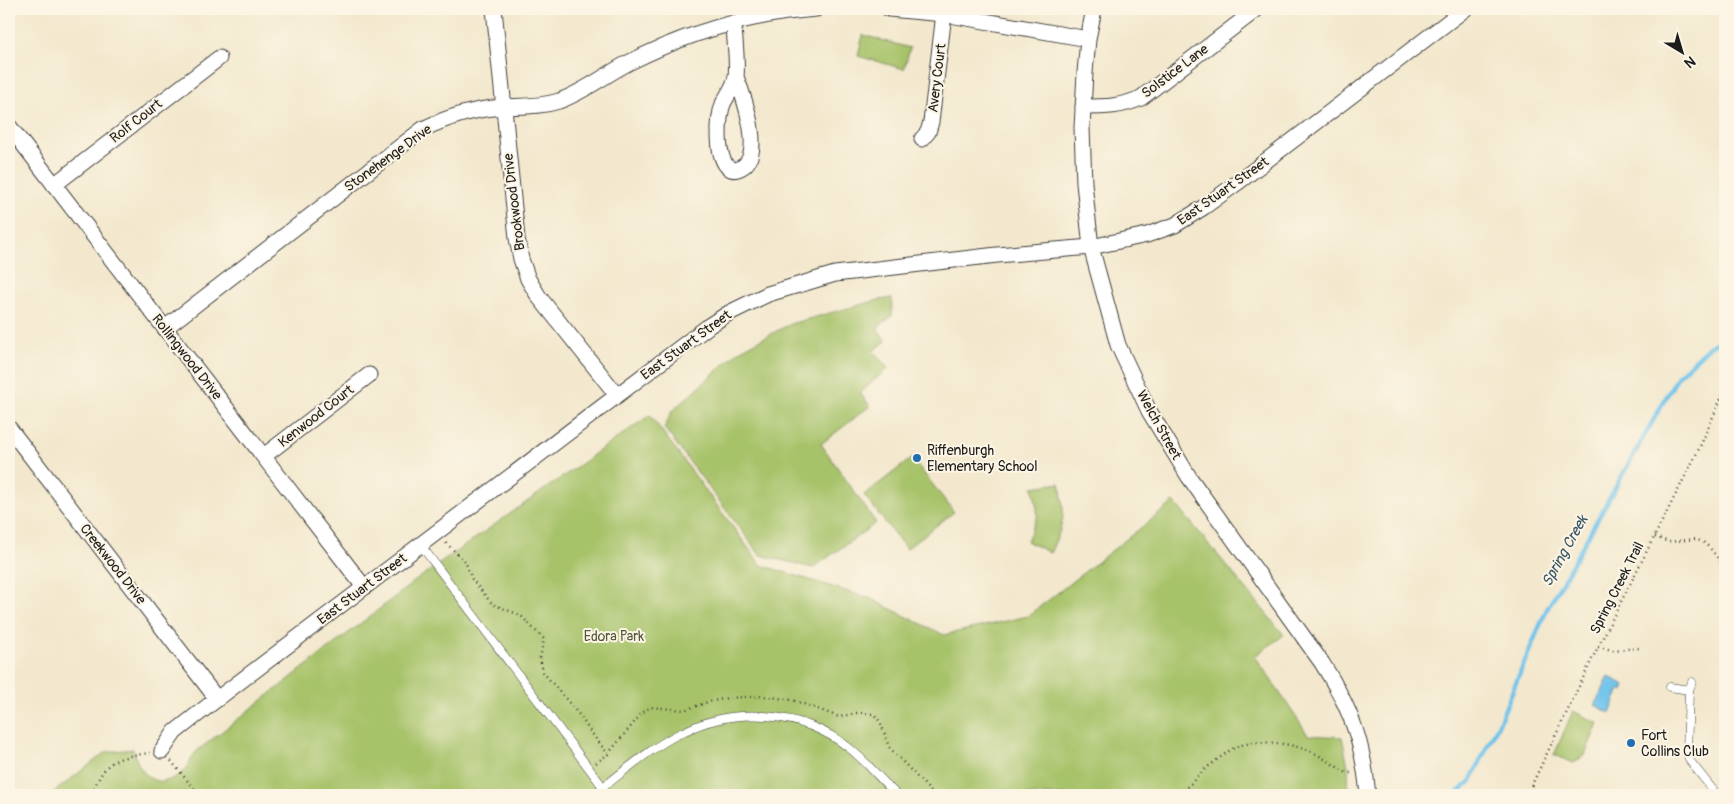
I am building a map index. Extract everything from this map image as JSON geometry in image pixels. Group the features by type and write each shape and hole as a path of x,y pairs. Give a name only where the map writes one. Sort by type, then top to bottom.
{"street":[{"name":"Brookwood Drive","path":"494,9 520,259 539,297 617,395"},
{"name":"Stonehenge Drive","path":"165,328 423,129 455,115 481,109 536,106 557,102 659,48 691,36 734,23 809,9"},
{"path":"889,9 944,14 1088,39"},
{"name":"Welch Street","path":"1094,9 1088,39 1083,107 1084,183 1091,247 1118,345 1149,411 1189,477 1322,662 1339,689 1356,728 1362,751 1368,791"},
{"name":"Solstice Lane","path":"1083,107 1126,105 1142,98 1257,9"},
{"name":"East Stuart Street","path":"162,751 175,732 217,699 722,317 768,294 835,274 988,256 1091,247 1147,235 1175,225 1204,208 1465,9"},
{"name":"Avery Court","path":"922,140 931,122 944,14"},
{"path":"734,23 736,77 746,103 752,147 748,162 736,170 730,169 721,157 720,144 723,104 736,77"},
{"name":"Rolf Court","path":"54,185 219,58"},
{"name":"Rollingwood Drive","path":"9,126 364,588"},
{"name":"Kenwood Court","path":"264,456 369,375"},
{"name":"Creekwood Drive","path":"9,428 217,699"}],"lane":[{"path":"420,544 603,788"},
{"path":"1692,682 1689,690 1687,753 1690,761 1716,795"},
{"path":"1670,687 1689,690"},
{"path":"593,795 647,754 681,732 711,721 741,716 766,716 810,726 837,740 856,754 897,795"}],"path":[{"name":"Spring Creek Trail","path":"1527,795 1598,647 1699,449 1725,389"},
{"path":"437,531 450,548 455,550 465,561 472,579 492,604 520,615 544,638 540,658 543,672 581,717 608,754 642,713 650,707 684,710 728,698 763,696 793,700 838,718 856,713 874,714 881,724 889,747 934,795"},
{"path":"1655,536 1669,542 1695,539 1703,542 1725,568"},
{"path":"1598,647 1613,650 1640,648"},
{"path":"1174,795 1188,787 1221,756 1236,747 1251,743 1267,742 1309,751 1347,773 1352,773"},
{"path":"87,795 96,786 108,766 127,756 162,751 196,791 197,795"}],"green space":[{"path":"863,35 910,48 904,69 858,56"},
{"path":"892,298 892,316 877,328 886,341 873,351 888,368 860,393 870,406 821,444 876,523 813,568 760,555 664,428 672,411 739,351 790,324 874,301"},
{"name":"Edora Park","path":"650,415 761,565 869,598 944,635 1028,616 1174,502 1284,635 1255,656 1308,735 1342,737 1348,766 1349,795 50,795 106,752 133,749 140,767 151,779 166,781 175,778 184,771 197,751 419,578"},
{"path":"912,458 954,512 906,549 864,495"},
{"path":"1060,483 1063,504 1061,526 1050,553 1027,541 1038,515 1033,487"},
{"path":"1573,711 1598,723 1585,755 1574,763 1554,755"}],"water":[{"path":"1609,677 1625,685 1623,691 1620,689 1610,713 1595,705"}],"waterway":[{"name":"Spring Creek","path":"1455,795 1470,782 1499,723 1546,611 1678,376 1709,347 1725,338"}],"place":[{"name":"Riffenburgh Elementary School","path":"917,458"},
{"name":"Fort Collins Club","path":"1631,743"}]}
